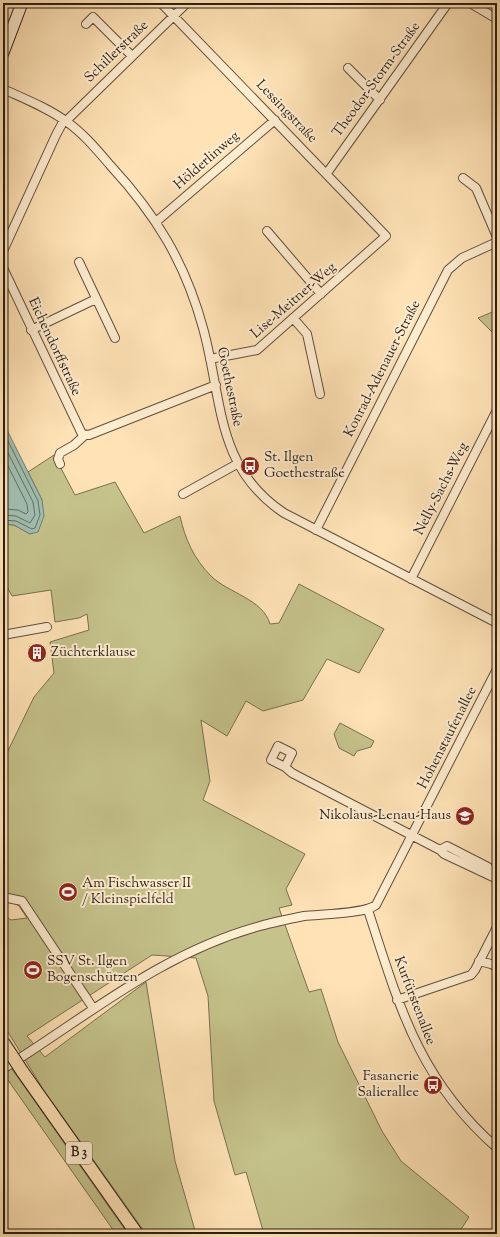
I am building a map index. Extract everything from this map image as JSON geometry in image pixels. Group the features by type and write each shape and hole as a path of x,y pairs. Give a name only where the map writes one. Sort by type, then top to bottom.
{"main road":[{"name":"B 3","path":"3,1042 137,1234"}],"street":[{"path":"3,53 22,3"},
{"name":"Lessingstraße","path":"161,3 384,232 386,236 383,240"},
{"name":"Schillerstraße","path":"65,121 187,3"},
{"name":"Theodor-Storm-Straße","path":"327,173 448,3"},
{"path":"470,3 497,19"},
{"path":"86,24 93,17 132,56"},
{"path":"348,68 380,100"},
{"name":"Goethestraße","path":"3,88 44,108 65,121 95,148 127,183 156,221 175,255 192,292 201,319 225,430 237,464 248,481 269,502 284,513 497,623"},
{"name":"Hölderlinweg","path":"156,221 275,120"},
{"path":"3,251 52,142 65,121"},
{"path":"463,178 476,188 497,237"},
{"path":"267,231 321,294"},
{"name":"Lise-Meitner-Weg","path":"210,359 257,350 383,240"},
{"name":"Konrad-Adenauer-Straße","path":"316,530 448,270 462,258 497,242"},
{"path":"79,262 114,338"},
{"name":"Eichendorffstraße","path":"3,268 79,431 84,435"},
{"path":"31,330 96,299"},
{"path":"293,318 307,334 320,394"},
{"path":"60,464 58,457 60,453 84,435 216,385"},
{"name":"Nelly-Sachs-Weg","path":"411,579 497,410"},
{"path":"183,494 237,464"},
{"path":"3,635 47,627"},
{"name":"Hohenstaufenallee","path":"368,910 379,901 497,670"},
{"path":"285,767 292,773 440,850 447,846 488,867 493,877"},
{"path":"3,897 22,901 93,1008"},
{"path":"3,1069 93,1008 160,966 225,937 261,926 304,916 368,910"},
{"name":"Kurfürstenallee","path":"368,910 398,1000 420,1052 443,1089 468,1119 497,1148"},
{"path":"398,1000 466,977 473,973 497,927"},
{"path":"480,961 491,964 497,968"}],"shaded area":[{"path":"497,310 497,337 478,318"},
{"path":"54,455 75,495 115,482 144,533 180,516 191,548 205,569 218,582 253,602 266,615 270,624 279,623 299,584 384,629 359,673 327,659 303,700 263,711 246,701 227,736 201,720 210,781 203,800 305,854 286,889 292,905 279,908 309,992 321,989 338,1042 382,1131 401,1161 469,1217 458,1234 264,1234 246,1172 235,1175 214,1101 208,996 196,958 152,955 27,1036 45,1057 146,982 175,1161 196,1234 146,1234 43,1089 3,1024 3,915 11,920 27,918 19,906 3,896 3,761 34,697 54,673 50,642 89,630 87,614 79,618 55,622 51,590 12,596 3,580 3,524 14,525 30,534 42,500 28,472"},
{"path":"340,723 374,741 371,747 357,751 354,756 339,748 334,734"},
{"path":"3,1053 12,1069 128,1234 116,1234 3,1073"}],"water":[{"path":"3,422 42,500 44,516 38,532 30,534 14,525 3,524"}],"place":[{"name":"St. Ilgen Goethestraße","path":"250,466"},
{"name":"Züchterklause","path":"37,653"},
{"name":"Nikolaus-Lenau-Haus","path":"465,816"},
{"name":"Am Fischwasser II / Kleinspielfeld","path":"68,892"},
{"name":"SSV St. Ilgen Bogenschützen","path":"33,970"},
{"name":"Fasanerie Salierallee","path":"433,1085"}]}
